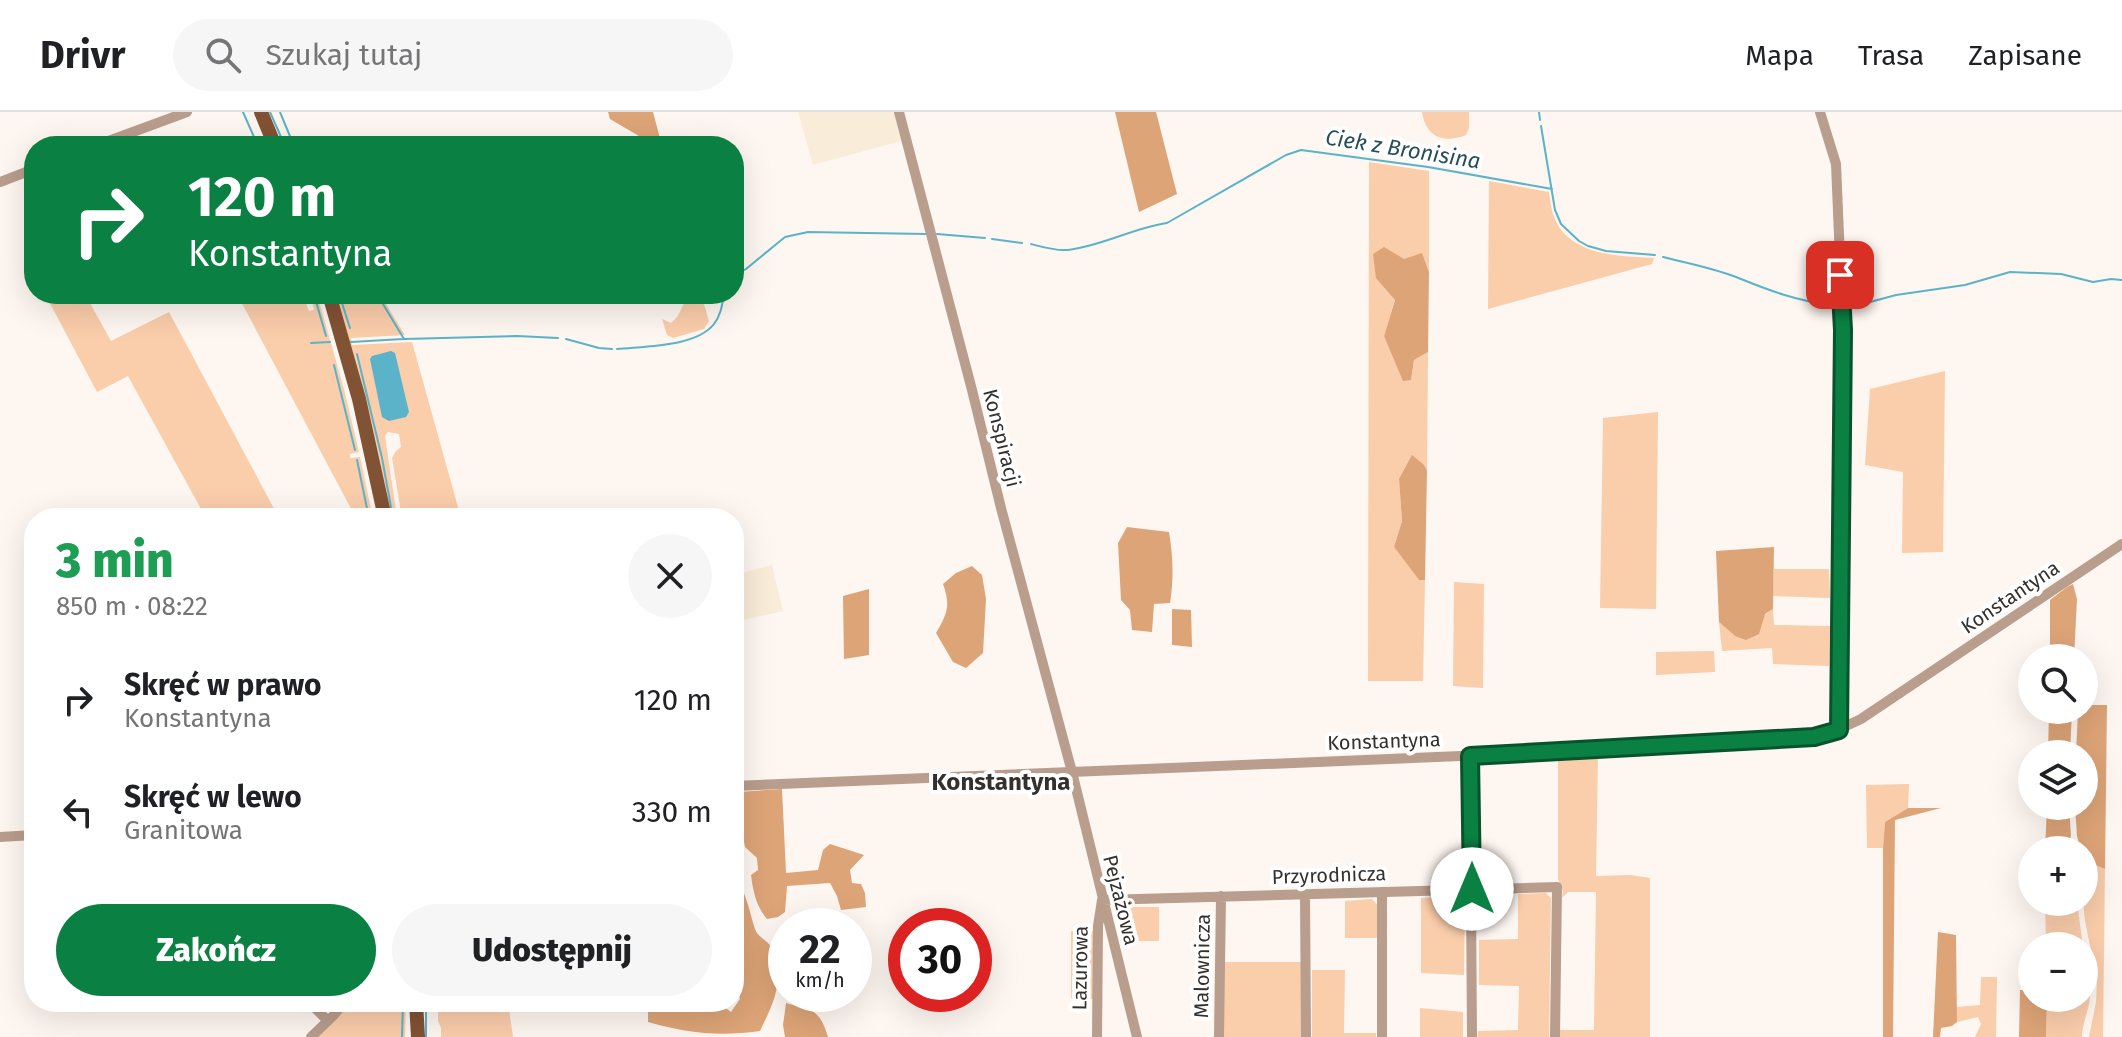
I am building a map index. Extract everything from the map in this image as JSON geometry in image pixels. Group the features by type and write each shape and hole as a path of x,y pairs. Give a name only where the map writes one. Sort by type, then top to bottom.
{"main road":[{"path":"261,112 271,136"},
{"path":"332,304 362,409 383,508"},
{"path":"417,1012 418,1037"}],"street":[{"path":"122,136 187,112"},
{"name":"Konspiracji","path":"899,112 1072,772"},
{"path":"1820,112 1836,164 1843,330 1839,730"},
{"path":"0,182 24,173"},
{"name":"Konstantyna","path":"744,786 1470,756 1814,737 1839,730 1861,719 2122,544"},
{"path":"1470,756 1472,1037"},
{"name":"Pejzażowa","path":"1072,772 1137,1037"},
{"path":"0,837 24,836"},
{"name":"Przyrodnicza","path":"1102,900 1557,887 1555,1037"},
{"path":"1382,892 1382,1037"},
{"path":"1305,894 1306,1037"},
{"name":"Malownicza","path":"1219,1037 1221,896"},
{"name":"Lazurowa","path":"1097,1037 1098,926 1102,900"},
{"path":"319,1012 328,1021"},
{"path":"311,1037 336,1012"}],"shaded area":[{"path":"608,112 653,112 659,136 639,136 610,119"},
{"path":"798,112 894,112 901,141 813,165"},
{"path":"1115,112 1156,112 1177,194 1139,212"},
{"path":"1422,112 1469,112 1466,135 1450,139 1437,136 1427,127"},
{"path":"1369,162 1429,171 1429,272 1422,254 1377,278 1395,299 1384,336 1411,380 1414,360 1428,352 1427,470 1424,465 1399,479 1402,521 1394,547 1419,580 1425,580 1423,681 1368,681"},
{"path":"1489,181 1549,192 1554,217 1571,240 1596,251 1654,258 1652,264 1488,309"},
{"path":"1384,247 1404,259 1422,253 1429,272 1428,352 1414,360 1411,380 1403,381 1384,336 1395,300 1376,278 1373,254"},
{"path":"50,304 91,304 111,341 169,312 274,508 201,508 128,376 97,392"},
{"path":"242,304 306,304 309,311 314,310 313,304 320,304 359,452 350,454 350,458 360,457 371,508 351,508"},
{"path":"336,304 386,304 405,335 351,338 352,345 412,342 458,508 400,508 392,458 401,447 399,434 388,432 385,436 396,508 387,508"},
{"path":"684,304 704,304 709,321 704,329 673,338 667,335 662,319 671,323"},
{"path":"1945,371 1943,552 1902,553 1903,472 1865,465 1870,389"},
{"path":"1658,412 1656,609 1600,608 1603,418"},
{"path":"1412,455 1427,470 1425,580 1419,580 1394,547 1402,521 1399,479"},
{"path":"1127,527 1169,532 1172,568 1170,603 1154,604 1152,632 1132,630 1130,610 1121,600 1118,543"},
{"path":"1774,547 1773,609 1765,614 1759,634 1746,640 1735,636 1719,622 1716,551"},
{"path":"772,565 783,611 744,620 744,572"},
{"path":"972,566 982,575 986,599 983,653 966,668 953,662 936,633 947,610 943,584 956,573"},
{"path":"1774,569 1829,569 1830,598 1773,596"},
{"path":"1454,582 1484,584 1483,688 1453,686"},
{"path":"2073,584 2077,599 2075,644 2050,644 2050,600"},
{"path":"869,589 869,655 844,659 843,596"},
{"path":"1172,609 1191,610 1192,647 1172,645"},
{"path":"1773,609 1774,625 1830,626 1829,666 1773,664 1772,648 1722,651 1719,622 1735,636"},
{"path":"1714,651 1715,672 1656,675 1656,652"},
{"path":"2098,705 2107,705 2105,869 2098,866 2098,836 2077,836 2076,820 2098,820 2098,740 2077,740 2077,724 2098,724"},
{"path":"2049,724 2071,724 2071,740 2048,740"},
{"path":"1598,756 1596,876 1650,878 1650,1037 1560,1037 1560,1030 1594,1030 1596,892 1568,892 1562,898 1563,891 1558,879 1558,759"},
{"path":"1909,784 1908,808 1885,822 1883,848 1867,848 1866,785"},
{"path":"782,789 786,873 818,870 823,850 830,844 864,855 850,870 852,883 861,884 865,893 866,907 840,908 830,883 787,886 785,908 768,908 767,919 756,898 751,875 758,870 757,858 745,847 744,792"},
{"path":"1908,808 1941,808 1895,820 1893,1037 1883,1037 1885,822"},
{"path":"2046,820 2070,820 2071,836 2046,836"},
{"path":"2098,866 2105,869 2103,1037 2089,1037 2094,1012 2098,1012 2098,932 2087,932 2084,916 2098,916"},
{"path":"744,893 756,932 768,943 769,1012 760,1031 731,1034 676,1029 648,1022 648,1012 744,1012"},
{"path":"1546,893 1551,898 1549,1037 1478,1037 1478,1031 1518,1030 1519,986 1479,985 1479,940 1518,939 1518,894"},
{"path":"1458,896 1465,903 1464,975 1421,973 1421,898"},
{"path":"1372,899 1378,905 1378,938 1345,938 1345,901"},
{"path":"1116,907 1159,907 1159,941 1125,941"},
{"path":"2045,916 2079,916 2081,932 2046,932"},
{"path":"1071,931 1093,931 1093,999 1071,998"},
{"path":"1938,932 1956,935 1957,1022 1941,1028 1940,1037 1933,1037"},
{"path":"1224,962 1301,962 1301,1037 1224,1037"},
{"path":"1312,970 1345,970 1344,1033 1376,1033 1376,1037 1312,1037"},
{"path":"1981,977 1997,977 1996,1037 1975,1037 1981,1024 1978,1017 1957,1022 1956,1007 1980,1005"},
{"path":"1420,1008 1463,1012 1463,1037 1420,1037"},
{"path":"339,1012 406,1012 405,1037 316,1037"},
{"path":"438,1012 509,1012 513,1037 441,1037"},
{"path":"785,1012 814,1012 828,1037 785,1037"},
{"path":"2020,1012 2047,1012 2046,1037 2019,1037"},
{"path":"2047,1012 2087,1012 2082,1037 2046,1037"}],"water":[{"path":"391,351 395,353 409,412 406,417 389,421 382,417 370,359"}],"waterway":[{"path":"243,112 254,136"},
{"path":"270,112 281,136"},
{"name":"Ciek z Bronisina","path":"280,112 290,136"},
{"name":"Ciek z Bronisina","path":"1539,112 1540,120"},
{"name":"Ciek z Bronisina","path":"1541,126 1555,210 1561,224 1588,246 1606,251 1655,255"},
{"name":"Ciek z Bronisina","path":"1031,244 1068,250 1167,223 1286,155 1301,150 1428,167 1552,189"},
{"name":"Ciek z Bronisina","path":"744,270 785,237 808,232 926,234"},
{"name":"Ciek z Bronisina","path":"937,234 985,238"},
{"name":"Ciek z Bronisina","path":"992,239 1022,243"},
{"name":"Ciek z Bronisina","path":"1663,257 1718,271 1796,298 1833,305"},
{"name":"Ciek z Bronisina","path":"1848,308 1896,295 1965,285 2010,272 2061,274 2093,282 2122,280"},
{"path":"317,304 326,336"},
{"path":"342,304 350,328"},
{"name":"Ciek z Bronisina","path":"383,304 404,339 558,338"},
{"name":"Ciek z Bronisina","path":"617,349 669,344 695,337 714,324 722,304"},
{"path":"351,342 403,339"},
{"name":"Ciek z Bronisina","path":"566,339 612,349"},
{"path":"311,343 330,342"},
{"path":"357,354 391,508"},
{"path":"334,365 355,450"},
{"path":"357,460 367,508"},
{"path":"402,1037 403,1012"},
{"path":"426,1012 426,1037"}],"district":[{"name":"Konstantyna","path":"1001,782"}],"route":[{"path":"1472,889 1470,756 1814,737 1839,730 1843,330 1840,275"}]}
